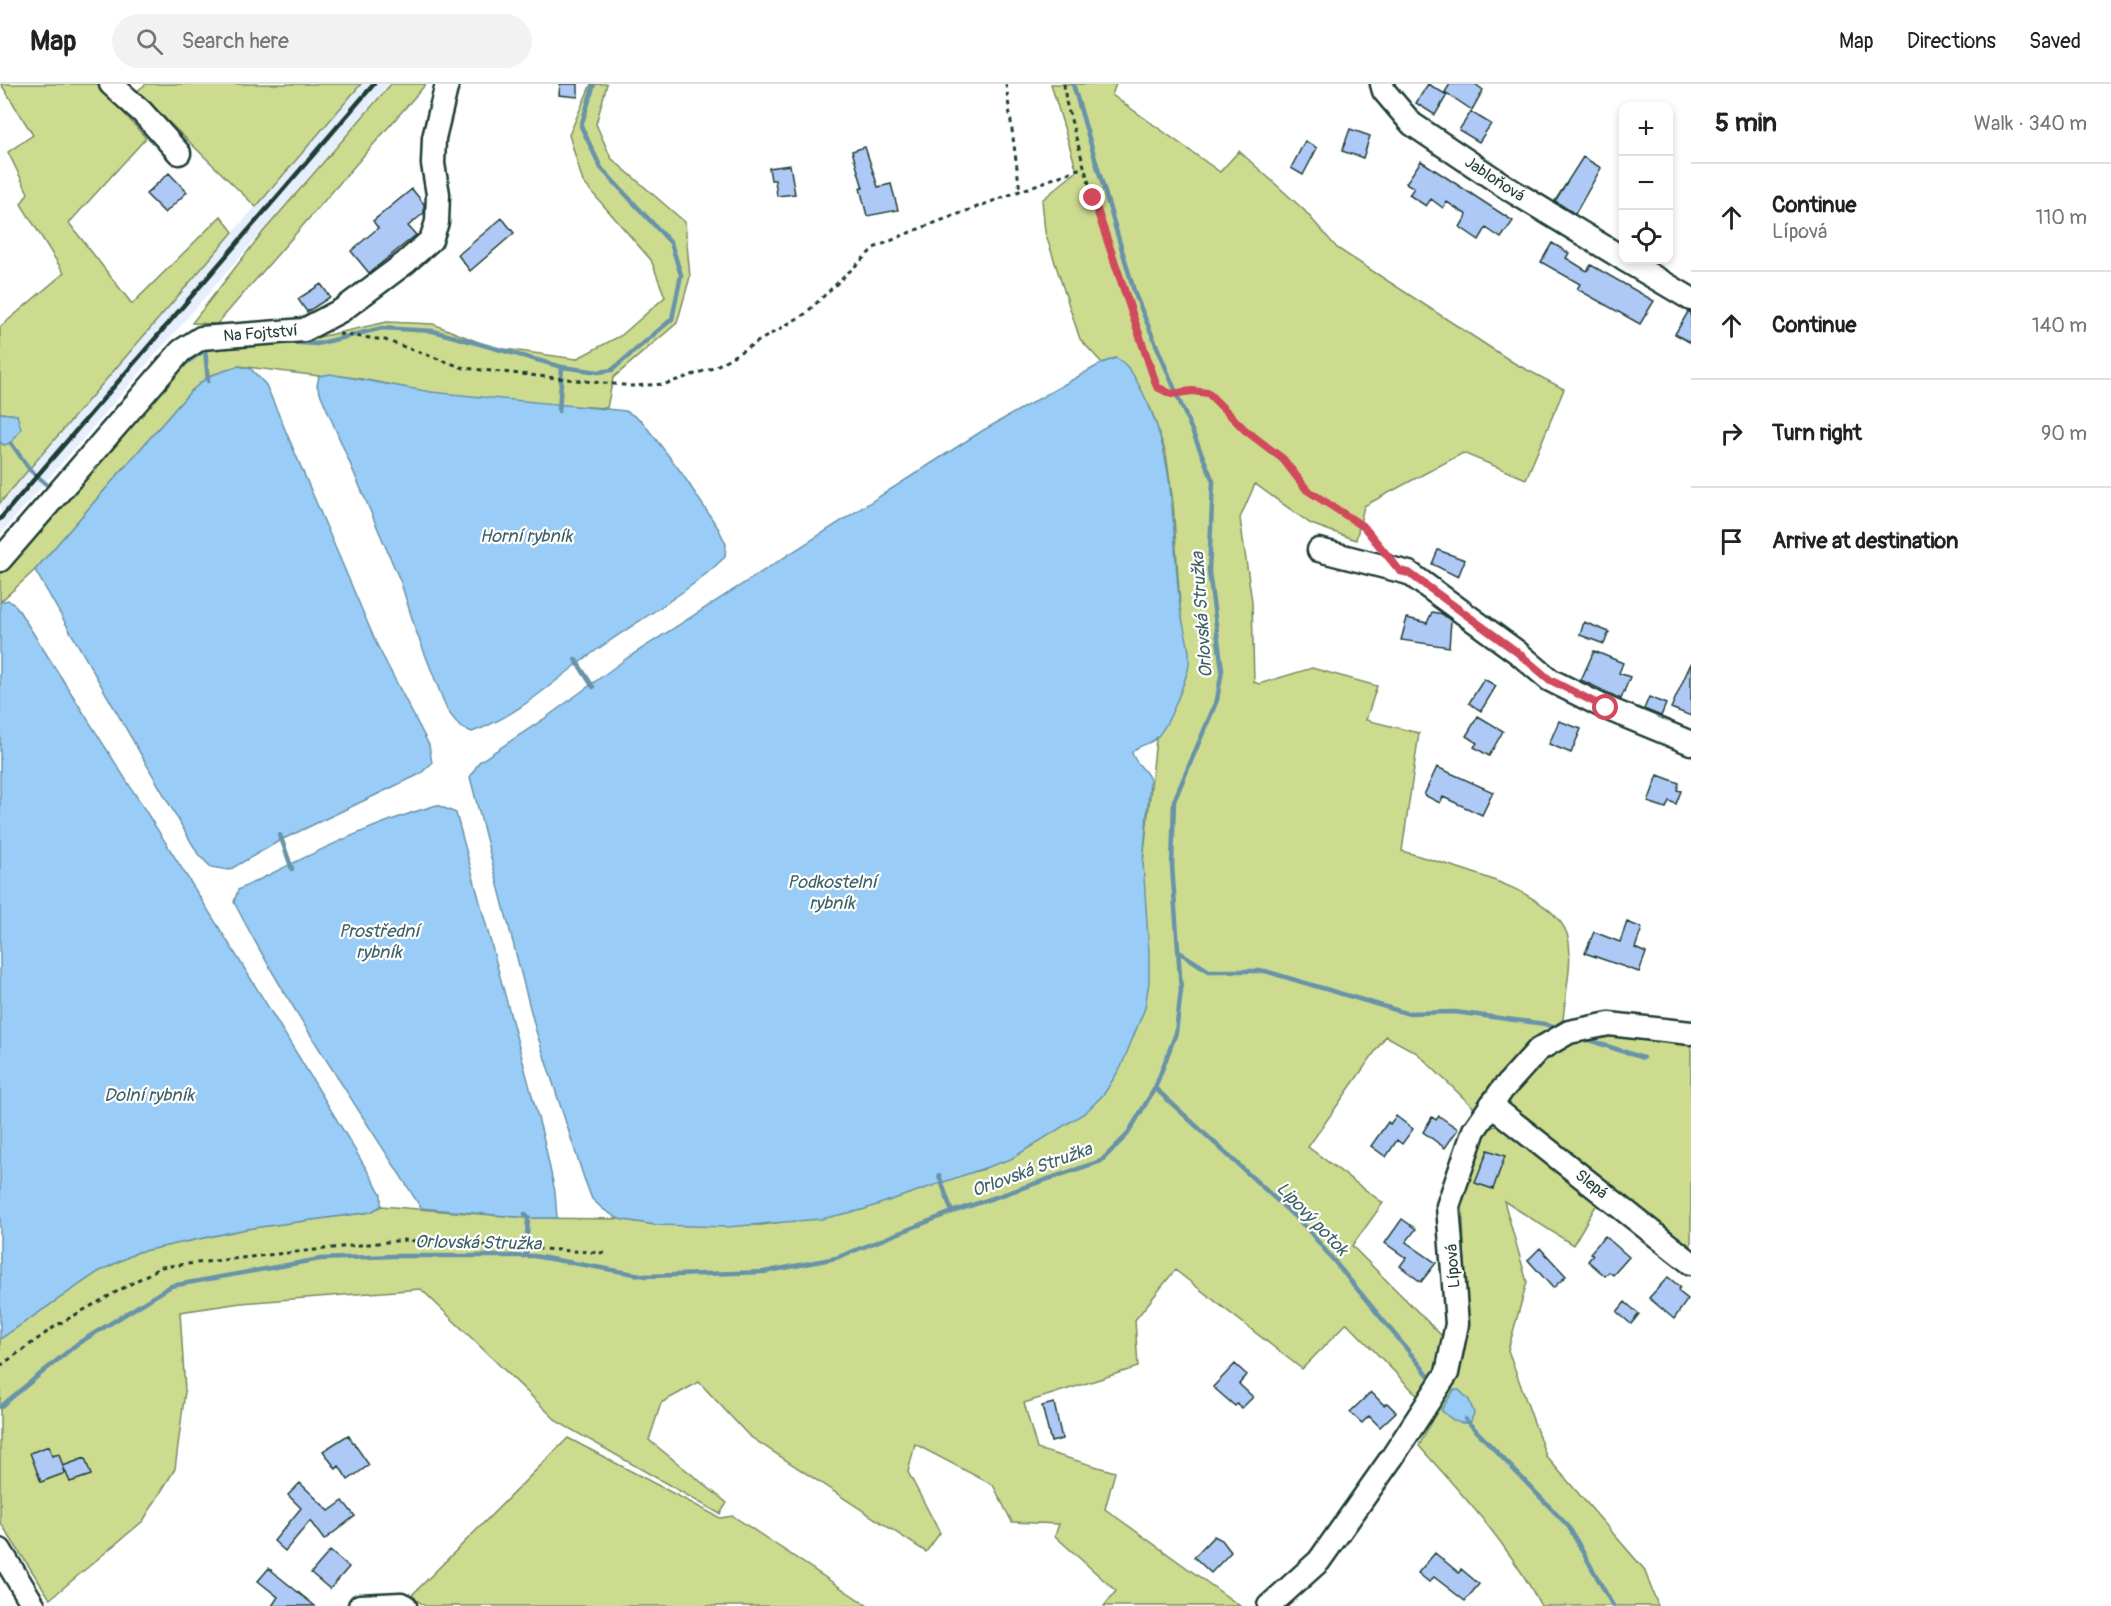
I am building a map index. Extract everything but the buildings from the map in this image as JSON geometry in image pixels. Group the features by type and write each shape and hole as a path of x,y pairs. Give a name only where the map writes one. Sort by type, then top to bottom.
{"street":[{"path":"111,84 142,112 179,153"},
{"name":"Na Fojtství","path":"0,560 181,351 201,338 304,330 342,310 405,263 431,240 437,222 438,194 433,164 434,138 447,84"},
{"name":"Jabloňová","path":"1382,84 1383,91 1412,124 1509,189 1619,256"},
{"name":"Jabloňová","path":"1632,264 1691,299"},
{"path":"1319,550 1409,573 1469,616 1550,680 1606,708 1691,743"},
{"name":"Lípová","path":"1269,1606 1319,1561 1393,1456 1447,1373 1457,1324 1448,1206 1474,1130 1491,1105 1538,1050 1569,1032 1609,1024 1691,1033"},
{"name":"Slepá","path":"1491,1105 1691,1263"},
{"path":"0,1550 34,1606"},
{"path":"360,1606 401,1604 405,1606"}],"path":[{"path":"1006,84 1020,191"},
{"path":"1064,84 1066,102 1084,167 1157,387 1171,394 1192,391 1208,393 1245,430 1283,459 1307,490 1364,527 1400,571"},
{"path":"304,330 385,340 464,368 632,386 664,384 713,368 805,314 874,248 913,231 1084,167"},
{"path":"0,1366 57,1324 161,1267 404,1240 604,1253"}],"shaded area":[{"path":"361,84 389,84 0,535 0,503"}],"green space":[{"path":"1,84 98,84 146,138 69,223 132,304 221,216 233,232 0,503 0,442 4,445 17,415 0,413 0,327 64,273 21,204 28,193 8,152 33,135"},
{"path":"146,84 361,84 256,207 137,91"},
{"path":"391,84 426,84 217,324 192,323 263,232"},
{"path":"591,84 607,84 596,124 611,158 685,222 690,277 677,323 613,378 607,408 472,398 342,376 319,376 239,366 209,376 190,392 35,570 0,602 0,572 171,373 205,349 310,339 387,322 433,324 491,347 576,359 622,335 665,297 651,260 583,182 569,135"},
{"path":"1051,84 1116,84 1112,95 1220,172 1239,151 1304,210 1337,248 1514,363 1564,389 1526,479 1463,453 1364,506 1356,540 1311,524 1255,484 1240,518 1252,602 1254,682 1259,684 1312,668 1377,686 1366,720 1419,733 1402,851 1472,872 1525,894 1546,908 1562,924 1569,942 1569,971 1563,1020 1537,1038 1514,1059 1474,1108 1417,1053 1386,1036 1308,1147 1383,1203 1352,1246 1444,1338 1438,1369 1420,1398 1347,1323 1302,1369 1175,1270 1135,1320 1138,1367 1024,1403 1037,1449 1115,1472 1105,1509 1240,1606 1104,1606 1116,1591 1055,1536 1059,1524 1012,1522 993,1485 915,1444 908,1472 940,1533 926,1552 749,1436 699,1382 661,1403 649,1440 727,1503 720,1514 558,1422 421,1289 241,1303 180,1312 185,1391 175,1469 143,1521 50,1599 0,1522 0,1339 98,1272 138,1252 246,1229 371,1212 381,1206 528,1218 619,1219 655,1225 762,1225 862,1210 940,1181 984,1169 1145,922 1143,862 1156,739 1175,704 1188,667 1180,606 1173,503 1166,454 1151,409 1116,358 1102,363 1080,339 1045,232 1042,200 1077,171"},
{"path":"1609,1031 1691,1042 1691,1255 1500,1105 1545,1056 1570,1040"},
{"path":"1504,1126 1600,1199 1573,1245 1504,1201 1527,1282 1508,1350 1546,1456 1644,1569 1658,1606 1541,1606 1515,1562 1500,1542 1419,1446 1452,1379 1467,1320 1462,1196 1485,1127"},
{"path":"568,1438 720,1518 733,1516 868,1606 425,1606 411,1596"}],"water":[{"name":"Podkostelní rybník","path":"1116,358 1129,369 1138,383 1154,419 1162,445 1171,498 1180,607 1189,655 1186,677 1165,726 1155,739 1132,752 1135,760 1150,780 1143,862 1149,982 1145,1008 1121,1067 1104,1094 1086,1112 1011,1159 862,1210 821,1219 727,1227 655,1225 619,1219 592,1199 584,1178 536,1031 470,777 479,762 544,719 627,658 982,431 1102,363"},
{"path":"239,366 251,369 266,385 377,645 429,745 432,763 420,774 281,840 229,870 211,867 198,854 35,570 190,392 209,376"},
{"name":"Horní rybník","path":"330,374 431,392 626,411 641,420 681,472 718,528 726,544 725,557 680,594 598,649 522,706 472,732 460,727 447,710 416,631 401,583 317,386 319,376"},
{"path":"0,413 17,415 21,429 11,443 4,445 0,442"},
{"name":"Dolní rybník","path":"8,600 16,606 201,898 381,1194 381,1206 371,1212 246,1229 138,1252 98,1272 0,1339 0,602"},
{"name":"Prostřední rybník","path":"437,805 456,813 544,1140 555,1192 557,1218 528,1218 421,1208 301,1019 234,902 238,890 311,854 385,822"},
{"path":"1454,1390 1459,1390 1469,1400 1474,1413 1470,1423 1451,1419 1441,1410"}],"waterway":[{"path":"282,342 317,344 382,328 433,331 562,367 599,372 612,370 672,319 681,275 671,243 601,168 581,126 594,84"},
{"name":"Orlovská Stružka","path":"0,1407 77,1344 171,1286 320,1259 393,1256 534,1256 646,1276 764,1272 836,1258 952,1212 1101,1161 1127,1135 1155,1088 1176,1033 1181,990 1172,866 1174,801 1217,700 1222,670 1209,572 1213,481 1135,294 1073,84"},
{"path":"183,365 208,348"},
{"path":"205,349 208,381"},
{"path":"559,411 562,367"},
{"path":"11,443 30,470 53,490"},
{"path":"575,659 593,687"},
{"path":"280,835 292,869"},
{"path":"1179,952 1209,971 1265,971 1406,1013 1455,1012 1545,1024 1558,1029"},
{"path":"1583,1038 1643,1058"},
{"name":"Lipový potok","path":"1155,1088 1306,1227 1434,1382"},
{"path":"939,1175 952,1212"},
{"path":"525,1214 528,1218 526,1255"},
{"name":"Lipový potok","path":"1465,1419 1569,1527 1613,1606"}],"railway":[{"path":"0,519 374,84"}],"route":[{"path":"1093,198 1157,387 1171,394 1192,391 1208,393 1245,430 1283,459 1307,490 1364,527 1400,571 1409,573 1469,616 1550,680 1606,708"}]}
